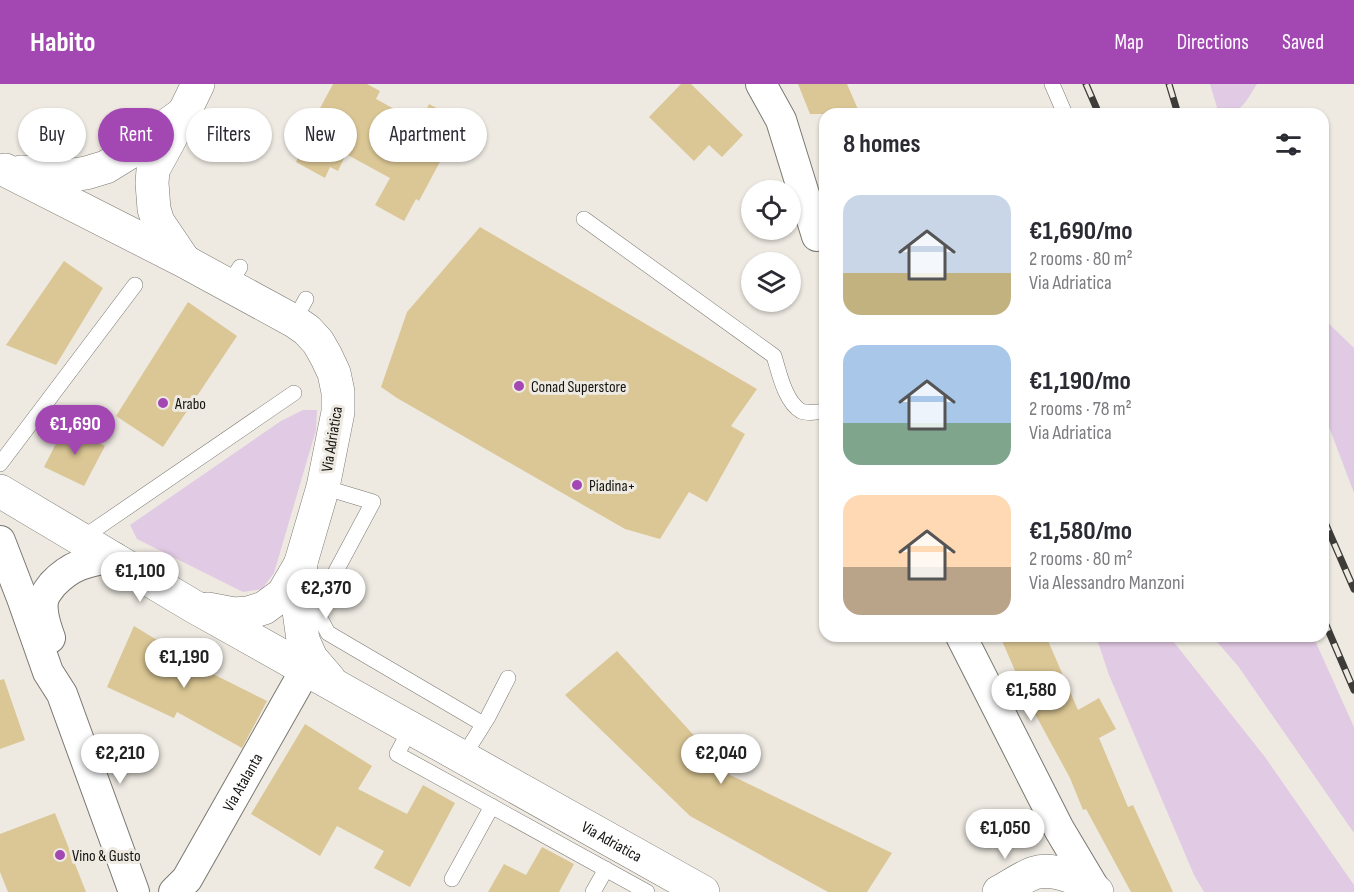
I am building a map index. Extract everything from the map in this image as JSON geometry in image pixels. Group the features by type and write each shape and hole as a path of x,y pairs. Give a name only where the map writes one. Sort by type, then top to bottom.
{"main road":[{"name":"Via Adriatica","path":"184,261 158,222 154,209 153,170 198,84"},
{"path":"2,169 65,177 106,167 184,113"},
{"name":"Via Adriatica","path":"2,169 184,261 234,276 300,310 307,330 318,342 334,373 338,392 338,412 323,487 302,562 298,611 303,640 320,677"},
{"name":"Via Adriatica","path":"0,491 193,606 463,757 689,889"},
{"path":"193,606 234,614 264,608 283,594 302,562"},
{"path":"999,892 1034,873 1055,872 1076,878 1096,891"}],"street":[{"path":"761,84 781,120 817,236"},
{"path":"0,542 48,672 62,694 134,892"},
{"path":"62,694 59,666 43,615 43,600 63,574 82,563 113,557"},
{"path":"964,642 1059,829 1096,891"},
{"name":"Via Atalanta","path":"174,892 188,879 320,677"},
{"path":"1034,873 1047,861 1059,829"}],"lane":[{"path":"1052,84 1062,108"},
{"path":"584,219 774,356 782,384 792,403 802,411 819,412"},
{"path":"0,464 135,285"},
{"path":"81,539 294,393"},
{"path":"323,487 373,502 320,601 320,618 328,633 483,724"},
{"path":"463,757 488,717 508,678"},
{"path":"411,728 398,754 647,892"},
{"path":"452,879 492,806"},
{"path":"593,892 606,869"}],"shaded area":[{"path":"1210,84 1257,84 1239,108 1217,108"},
{"path":"1329,324 1354,348 1354,493 1329,427"},
{"path":"303,410 317,410 316,430 274,573 262,589 282,586 243,592 137,539 130,525 281,421"},
{"path":"1098,642 1174,642 1265,757 1354,885 1354,892 1204,892 1194,875 1109,675"},
{"path":"1217,642 1316,642 1354,727 1354,833 1238,666"}],"building":[{"path":"333,84 367,84 380,91 376,99 392,108 369,108 369,162 440,162 419,201 416,199 404,221 375,205 390,178 357,160 357,108 320,108"},
{"path":"681,84 691,84 743,135 722,157 709,145 694,161 649,117"},
{"path":"798,84 847,84 857,108 819,108 819,114 810,114"},
{"path":"296,162 342,162 338,171 330,167 325,178"},
{"path":"480,227 757,389 731,426 745,434 707,502 689,492 660,539 625,529 381,387 407,312"},
{"path":"64,261 103,288 56,365 6,345"},
{"path":"188,302 237,336 163,447 116,416"},
{"path":"66,424 105,446 84,486 44,467"},
{"path":"134,626 211,673 267,701 242,748 177,712 174,718 107,687"},
{"path":"1003,642 1049,642 1078,710 1099,698 1116,729 1099,738 1128,807 1133,805 1173,892 1131,892 1086,809 1083,810 1070,778 1028,701"},
{"path":"617,651 730,775 892,853 867,892 828,892 690,816 565,695"},
{"path":"4,679 25,740 0,749 0,680"},
{"path":"305,724 372,766 358,789 407,814 423,785 455,803 410,887 374,868 384,851 337,826 320,856 251,814"},
{"path":"55,813 86,892 8,892 0,872 0,834"},
{"path":"542,847 574,864 559,892 488,892 504,864 526,875"}],"railway":[{"path":"1086,84 1096,108"},
{"path":"1169,84 1176,108"},
{"path":"1329,532 1354,589"},
{"path":"1329,632 1354,690"}],"place":[{"name":"Conad Superstore","path":"519,386"},
{"name":"Arabo","path":"163,403"},
{"name":"Piadina+","path":"577,485"},
{"name":"Vino & Gusto","path":"60,855"}]}
